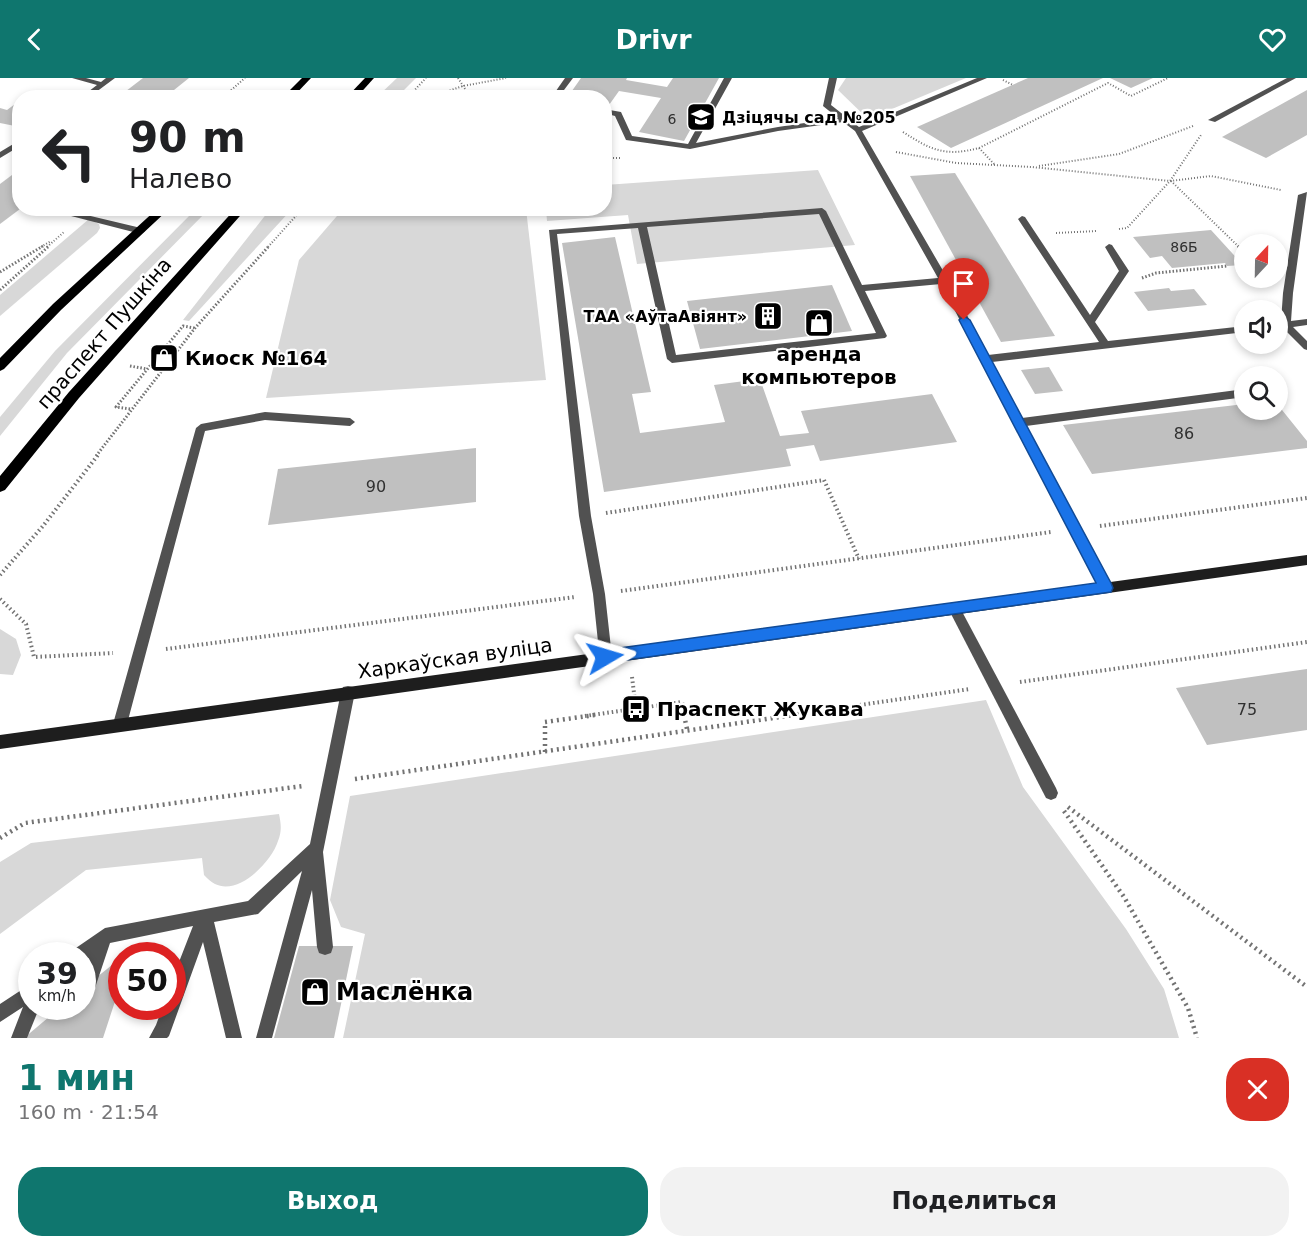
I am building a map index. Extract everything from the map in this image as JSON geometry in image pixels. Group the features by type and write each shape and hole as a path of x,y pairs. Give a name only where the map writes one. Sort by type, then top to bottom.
{"main road":[{"path":"294,90 307,78"},
{"path":"358,90 370,78"},
{"name":"праспект Пушкіна","path":"0,366 57,307 157,216"},
{"name":"праспект Пушкіна","path":"0,486 74,395 171,284 235,216"},
{"name":"Харкаўская вуліца","path":"0,741 1307,560"}],"lane":[{"path":"76,78 103,84"},
{"path":"94,90 111,78"},
{"path":"690,147 728,78"},
{"path":"833,78 827,106 858,130 869,148 944,281 1106,588"},
{"path":"858,130 983,78"},
{"path":"1212,120 1292,78"},
{"path":"612,113 618,114 630,138 690,147 778,129 844,120"},
{"path":"1287,300 1304,194"},
{"path":"605,657 600,594 585,516 552,232 822,211 882,336 672,359 642,226"},
{"path":"80,216 141,231"},
{"path":"1022,219 1106,345"},
{"path":"1090,322 1124,271 1109,246"},
{"path":"860,288 944,281"},
{"path":"1288,324 1307,322"},
{"path":"985,359 1234,330"},
{"path":"1288,330 1307,347"},
{"path":"1018,423 1234,394"},
{"path":"120,724 201,428 265,416 350,422"},
{"path":"954,608 1051,794"},
{"path":"264,1038 316,849 348,692"},
{"path":"96,943 105,936 252,908 316,849"},
{"path":"316,849 326,947"},
{"path":"186,967 205,916"},
{"path":"205,916 234,1038"},
{"path":"96,962 105,936"},
{"path":"0,1014 18,1001"},
{"path":"19,1038 26,1020"},
{"path":"157,1038 167,1020"}],"path":[{"path":"231,90 245,78"},
{"path":"415,90 426,78"},
{"path":"458,78 466,90"},
{"path":"451,90 506,78"},
{"path":"902,131 935,152 962,153 979,148 1108,83 1131,96 1168,78"},
{"path":"994,83 1004,79 1013,85"},
{"path":"1032,167 1119,153 1212,120"},
{"path":"1116,229 1127,228 1170,181 1212,120"},
{"path":"869,148 956,163 1032,167 1170,181 1211,176 1304,194"},
{"path":"979,148 995,165"},
{"path":"1170,181 1234,242"},
{"path":"0,290 80,216"},
{"path":"0,575 43,526 130,409 195,328 296,216"},
{"path":"1032,235 1104,230"},
{"path":"0,272 62,234"},
{"path":"1111,290 1156,273 1227,266"},
{"path":"130,409 116,406 183,326 195,328"},
{"path":"585,516 824,480 859,559"},
{"path":"0,599 26,624 34,657 140,652 600,594 1307,498"},
{"path":"0,838 25,823 328,783 687,729 1307,642"},
{"path":"628,654 636,709"},
{"path":"545,752 545,722 682,702 687,729"},
{"path":"1051,794 1307,987"},
{"path":"1051,794 1124,897 1188,1008 1197,1038"}],"shaded area":[{"path":"397,78 416,78 404,90 384,90"},
{"path":"846,78 966,78 868,119 838,90"},
{"path":"818,170 855,245 637,264 628,215 547,221 547,216 612,216 612,185"},
{"path":"189,216 202,216 67,353 0,436 0,417 55,351"},
{"path":"265,216 286,216 189,321 183,320"},
{"path":"337,216 527,216 546,380 266,398 299,260"},
{"path":"89,219 99,224 100,228 97,233 0,316 0,295"},
{"path":"0,629 16,639 21,655 13,675 0,674"},
{"path":"986,700 1023,787 1126,929 1164,989 1179,1038 343,1038 365,934 341,927 330,900 350,796"},
{"path":"279,814 281,831 275,849 262,867 244,881 234,885 215,884 204,875 202,858 86,870 0,934 0,862 31,843"}],"building":[{"path":"143,78 189,78 174,90 127,90"},
{"path":"581,78 627,78 626,80 667,87 673,78 719,78 684,141 639,132 661,98 619,91 612,101 612,90 573,90"},
{"path":"1028,78 1103,78 951,148 917,127"},
{"path":"1110,78 1153,78 1131,88"},
{"path":"1307,90 1307,135 1266,158 1222,137"},
{"path":"12,106 12,125 0,123 0,108 7,110"},
{"path":"955,173 1055,336 1001,342 910,176"},
{"path":"12,175 12,215 0,224 0,184"},
{"path":"1211,230 1234,255 1234,266 1227,266 1225,263 1172,268 1162,256 1150,258 1133,237"},
{"path":"615,237 651,392 632,394 640,433 725,422 714,385 760,379 780,436 809,433 801,411 932,394 957,442 820,461 814,445 786,449 791,466 604,492 562,243"},
{"name":"ТАА «АўтаАвіянт»","path":"832,285 852,331 700,349 687,301"},
{"path":"1169,288 1171,291 1194,289 1207,305 1148,311 1134,292"},
{"path":"1049,367 1063,391 1035,394 1021,370"},
{"path":"1234,405 1234,420 1288,420 1288,417 1307,441 1307,448 1092,474 1063,425"},
{"path":"476,448 476,502 268,525 278,469"},
{"path":"1307,669 1307,730 1207,745 1176,688"},
{"name":"Маслёнка","path":"299,946 353,946 334,1038 274,1038"},
{"path":"108,968 109,1020 103,1038 24,1038 45,1020 96,1020 96,978"}],"place":[{"name":"Дзіцячы сад №205","path":"701,117"},
{"name":"ТАА «АўтаАвіянт»","path":"768,316"},
{"name":"аренда компьютеров","path":"819,323"},
{"name":"Киоск №164","path":"164,358"},
{"name":"Праспект Жукава","path":"636,709"},
{"name":"Маслёнка","path":"315,992"}],"route":[{"path":"605,657 1106,588 964,320"}]}
